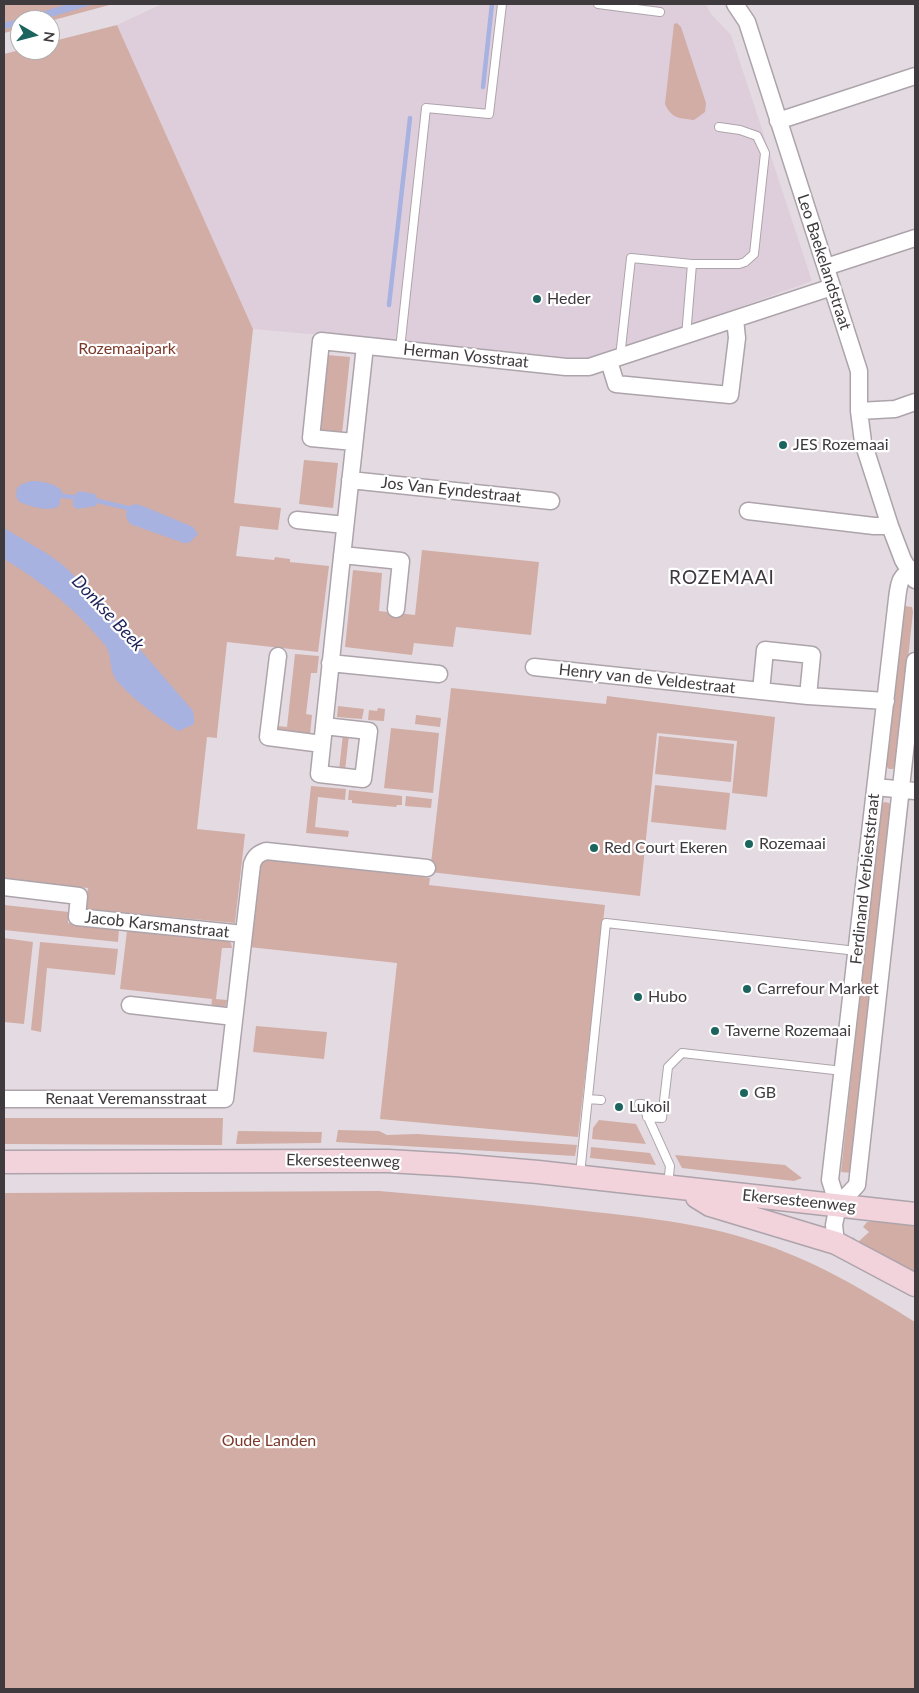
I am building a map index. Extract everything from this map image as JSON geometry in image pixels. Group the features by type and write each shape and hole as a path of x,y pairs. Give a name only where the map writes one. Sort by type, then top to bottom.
{"main road":[{"name":"Ekersesteenweg","path":"4,1162 388,1161 465,1165 915,1214"},
{"name":"Ekersesteenweg","path":"675,1188 710,1205 836,1243 915,1285"}],"street":[{"name":"Leo Baekelandstraat","path":"735,4 746,22 859,371 859,411 863,442 890,526 903,560 913,573"},
{"path":"778,121 915,76"},
{"path":"826,267 915,238"},
{"name":"Herman Vosstraat","path":"354,442 311,438 321,341 566,367 589,366 832,288"},
{"path":"615,359 616,384 730,395 737,338 735,319"},
{"path":"324,726 369,731 363,779 318,774 365,346"},
{"path":"859,411 895,409 915,402"},
{"name":"Jos Van Eyndestraat","path":"350,480 551,501"},
{"path":"748,512 874,526 890,526"},
{"path":"297,520 345,525"},
{"path":"342,555 401,560 396,609"},
{"name":"Ferdinand Verbieststraat","path":"913,573 904,574 898,590 830,1180 838,1205 857,1186 908,790 915,661"},
{"path":"761,691 765,650 812,655 808,696"},
{"path":"278,656 268,737 322,744"},
{"path":"330,663 440,674"},
{"name":"Henry van de Veldestraat","path":"534,667 808,696 886,701"},
{"path":"876,786 908,790"},
{"name":"Renaat Veremansstraat","path":"4,1099 225,1099 254,858 266,851 427,868"},
{"name":"Jacob Karsmanstraat","path":"4,887 79,896 77,917 244,934"},
{"path":"130,1005 234,1017"},
{"path":"836,1243 834,1225 838,1205"}],"lane":[{"path":"400,348 426,108 489,114 502,4"},
{"path":"598,4 660,12"},
{"path":"615,359 631,258 692,264 739,264 745,262 754,254 765,153 757,136 740,130 719,127"},
{"path":"686,336 692,264"},
{"path":"579,1177 606,923 857,951"},
{"path":"646,1117 662,1118 668,1067 682,1053 843,1071"},
{"path":"588,1098 601,1100"},
{"path":"639,1104 642,1104 646,1117 670,1166 675,1188"}],"shaded area":[{"path":"162,4 706,4 711,14 731,35 812,281 589,362 533,354 253,329 117,25"}],"green space":[{"path":"4,4 113,4 60,18 60,10 10,10 10,32 4,33"},
{"path":"677,23 681,27 706,103 705,112 694,120 673,115 665,104 674,24"},
{"name":"Rozemaaipark","path":"117,25 253,329 234,503 281,508 278,530 240,526 236,556 274,560 275,557 290,559 290,562 329,566 318,652 227,642 217,738 207,737 197,829 245,834 235,923 85,909 88,888 4,880 4,54 10,52 10,60 60,60 60,39"},
{"path":"327,355 350,357 342,434 319,431"},
{"path":"304,460 338,463 333,508 299,504"},
{"path":"422,550 539,562 531,635 456,627 453,647 414,643 412,655 345,647 353,570 382,573 379,611 415,615"},
{"path":"905,606 912,607 913,612 897,762 893,769 889,769 884,764 901,610"},
{"path":"295,654 319,656 317,673 311,673 306,714 312,715 310,735 277,731 277,726 287,727"},
{"path":"451,688 606,704 607,696 775,717 767,797 732,793 737,741 657,733 640,896 430,872"},
{"path":"338,706 364,709 362,719 337,717"},
{"path":"378,708 385,709 384,721 368,720 369,710 377,711"},
{"path":"416,715 441,718 440,727 415,724"},
{"path":"391,728 439,733 433,793 384,788"},
{"path":"343,734 349,735 345,771 339,770"},
{"path":"659,736 734,744 731,782 655,774"},
{"path":"655,785 730,793 726,830 651,822"},
{"path":"311,786 346,789 345,800 318,797 315,827 349,831 348,837 306,833"},
{"path":"349,790 402,796 402,805 397,805 396,807 352,803 352,800 348,800"},
{"path":"406,796 432,799 431,808 405,806"},
{"path":"885,802 889,803 891,807 853,1173 841,1172 880,807"},
{"path":"273,859 430,878 429,885 605,905 578,1137 380,1119 397,963 249,947 259,866 264,861"},
{"path":"4,905 69,912 68,923 119,929 118,942 4,930"},
{"path":"127,931 226,940 231,943 232,948 222,948 216,999 227,1000 225,1009 211,1009 212,999 120,989"},
{"path":"4,938 33,942 24,1024 4,1022"},
{"path":"40,942 118,949 115,975 47,968 41,1032 31,1030"},
{"path":"256,1026 327,1032 324,1059 253,1052"},
{"path":"4,1118 223,1118 222,1145 4,1144"},
{"path":"599,1120 636,1124 646,1144 592,1139 593,1128"},
{"path":"338,1130 379,1131 387,1135 417,1134 577,1145 575,1156 336,1142"},
{"path":"238,1131 322,1132 321,1143 236,1144"},
{"path":"591,1147 650,1153 656,1165 590,1158"},
{"path":"675,1155 785,1165 802,1178 794,1181 682,1168"},
{"name":"Oude Landen","path":"379,1191 628,1216 671,1222 734,1235 775,1248 817,1266 857,1287 915,1322 915,1689 4,1689 4,1193"},
{"path":"877,1221 915,1225 915,1279 849,1245 853,1237 858,1242 869,1232 863,1227 867,1222"}],"water":[{"path":"68,4 95,4 60,14 60,10 48,10"},
{"path":"10,21 10,28 4,29 4,23"},
{"path":"31,481 48,483 59,488 62,491 59,506 45,509 19,502 16,496 17,488"},
{"path":"79,491 95,494 98,500 96,506 77,509 73,506 73,497"},
{"path":"134,504 193,527 198,534 189,543 184,543 130,524 126,517 127,508"},
{"name":"Donkse Beek","path":"4,528 63,565 88,589 193,711 194,724 179,731 164,722 119,684 113,674 107,649 94,632 58,598 32,577 4,559"}],"waterway":[{"path":"483,87 492,4"},
{"path":"389,305 410,118"},
{"name":"Donkse Beek","path":"57,495 79,498"},
{"name":"Donkse Beek","path":"94,500 132,509"}],"place":[{"name":"Heder","path":"537,299"},
{"name":"JES Rozemaai","path":"783,445"},
{"name":"Rozemaai","path":"749,844"},
{"name":"Red Court Ekeren","path":"594,848"},
{"name":"Carrefour Market","path":"747,989"},
{"name":"Hubo","path":"638,997"},
{"name":"Taverne Rozemaai","path":"715,1031"},
{"name":"GB","path":"744,1093"},
{"name":"Lukoil","path":"619,1107"}],"district":[{"name":"ROZEMAAI","path":"722,578"}]}
